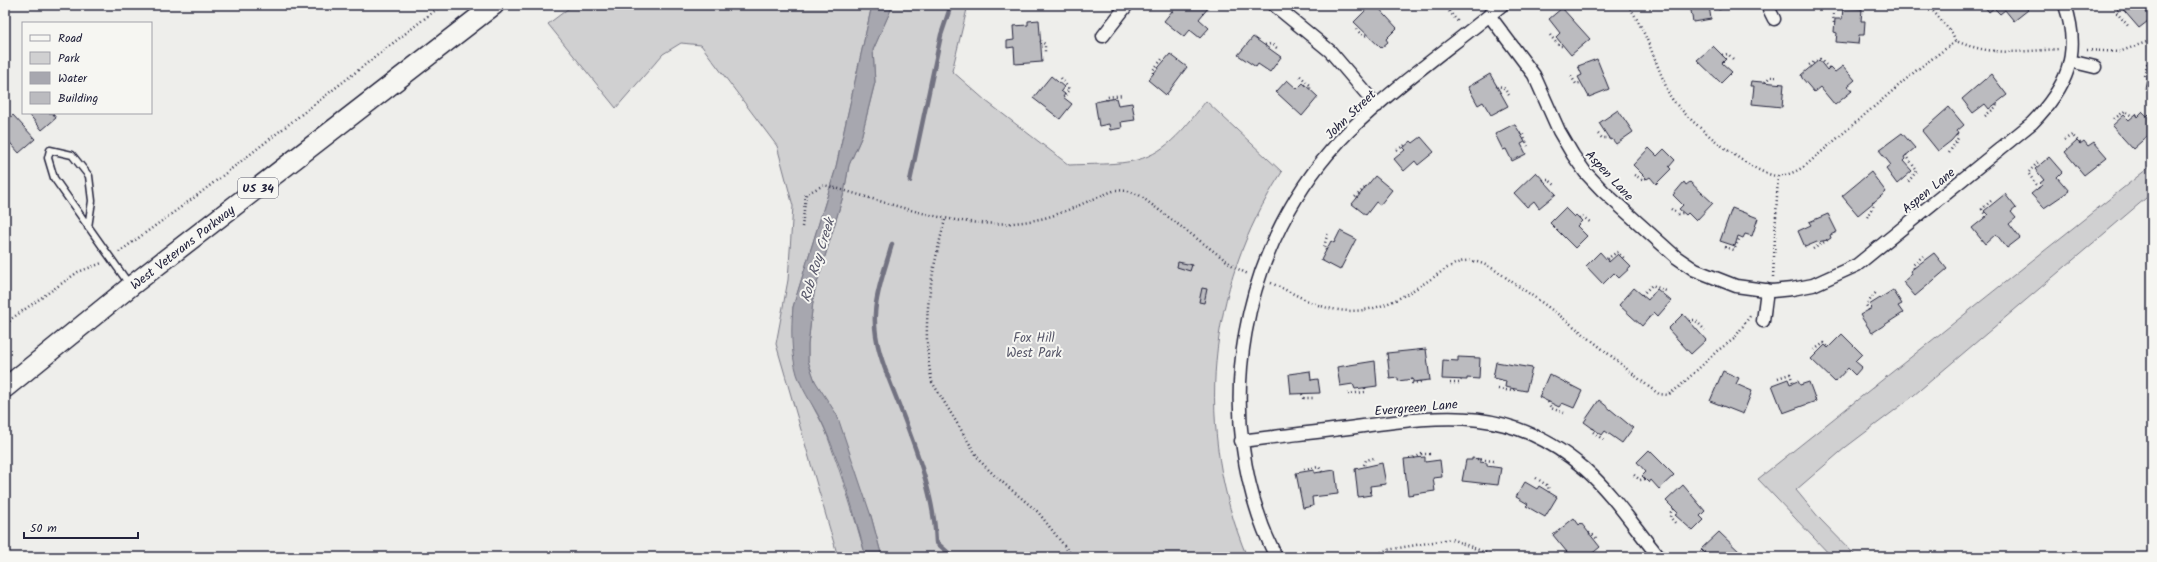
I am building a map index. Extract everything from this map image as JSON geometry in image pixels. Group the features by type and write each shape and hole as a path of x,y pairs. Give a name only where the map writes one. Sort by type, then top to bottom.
{"main road":[{"name":"West Veterans Parkway","path":"5,388 131,286 494,5"}],"street":[{"path":"1103,36 1127,5"},
{"path":"1274,5 1330,51 1377,106"},
{"name":"John Street","path":"1276,557 1259,517 1251,493 1239,413 1243,350 1258,278 1274,241 1318,168 1348,132 1377,106 1502,5"},
{"path":"1767,5 1774,19"},
{"name":"Aspen Lane","path":"1490,15 1534,75 1554,119 1573,155 1603,191 1687,266 1717,280 1736,286 1766,290 1792,289 1813,285 1856,265 2032,124 2050,105 2062,86 2071,55 2070,19 2065,5"},
{"path":"2071,55 2095,67"},
{"path":"1763,321 1766,290"},
{"name":"Evergreen Lane","path":"1242,441 1432,418 1475,418 1500,423 1549,444 1585,469 1606,492 1659,557"}],"lane":[{"path":"88,227 92,201 89,176 72,155 50,150 48,158 54,178 88,227 111,260 131,286"}],"path":[{"path":"5,328 11,319 78,272 111,260 122,248 198,194 442,5"},
{"path":"1172,12 1174,5"},
{"path":"1444,5 1459,23"},
{"path":"1628,5 1642,29 1670,95 1680,110 1741,159 1758,170 1778,176 1792,174 1805,166 1918,69 1956,41"},
{"path":"1719,5 1720,12"},
{"path":"1928,5 1952,33 1956,41 1981,51 2071,55 2119,52 2152,40"},
{"path":"2121,8 2116,12 2129,27"},
{"path":"1833,14 1834,24"},
{"path":"1356,30 1363,36 1368,35"},
{"path":"1550,35 1559,46 1564,46"},
{"path":"1040,41 1045,44 1045,53"},
{"path":"1265,46 1271,44 1277,48"},
{"path":"1722,55 1728,54 1734,60"},
{"path":"1153,72 1162,58"},
{"path":"1809,65 1820,59 1829,68"},
{"path":"2144,76 2147,64 2152,64"},
{"path":"1300,76 1310,85 1310,90"},
{"path":"1571,76 1576,84 1580,83"},
{"path":"1765,82 1770,77 1776,77"},
{"path":"1061,78 1069,89 1064,97"},
{"path":"1496,86 1503,87 1509,95"},
{"path":"1106,100 1107,97 1123,95"},
{"path":"1985,116 1996,107 1997,103"},
{"path":"2114,119 2125,111 2133,116"},
{"path":"1520,134 1522,133 1528,146"},
{"path":"1598,134 1605,139 1609,138"},
{"path":"1949,153 1958,138 1956,135"},
{"path":"2064,140 2072,135 2081,144"},
{"path":"1397,150 1404,144 1407,144"},
{"path":"1906,156 1916,171 1907,182"},
{"path":"2039,161 2028,173 2039,188"},
{"path":"1634,175 1642,179 1646,178"},
{"path":"1773,275 1778,176"},
{"path":"1543,180 1549,180 1555,185"},
{"path":"802,227 806,194 824,185 945,220 995,225 1019,223 1048,217 1074,208 1116,190 1128,191 1139,195 1236,268 1246,273"},
{"path":"1355,197 1365,188"},
{"path":"1986,217 1982,209 1991,201"},
{"path":"1867,217 1874,205 1873,202"},
{"path":"1671,209 1678,214 1683,213"},
{"path":"1579,218 1582,216 1590,222"},
{"path":"945,220 930,281 927,304 926,329 929,368 932,382 980,461 994,476 1038,512 1073,557"},
{"path":"1326,250 1324,247 1328,232"},
{"path":"1725,247 1734,250 1740,237"},
{"path":"1813,248 1829,239"},
{"path":"1606,259 1617,252 1625,259"},
{"path":"1914,268 1912,265 1923,256"},
{"path":"1270,283 1318,304 1336,310 1373,309 1391,303 1408,294 1447,268 1461,262 1472,261 1492,269 1548,306 1659,394 1668,395 1679,387 1717,351 1734,339"},
{"path":"1642,295 1652,285 1666,291"},
{"path":"1869,310 1866,305 1877,291"},
{"path":"1689,320 1695,320 1704,330"},
{"path":"1814,350 1824,343 1828,347"},
{"path":"1778,378 1790,374 1793,383"},
{"path":"1411,379 1412,384 1422,382"},
{"path":"1450,383 1459,383 1461,380"},
{"path":"1348,394 1365,392 1365,388"},
{"path":"1498,389 1513,392 1516,389"},
{"path":"1302,394 1304,398 1313,398"},
{"path":"1548,402 1549,406 1564,413"},
{"path":"1593,428 1593,432 1605,441"},
{"path":"1414,458 1416,456 1432,454"},
{"path":"1364,465 1366,460 1374,458"},
{"path":"1477,459 1494,461"},
{"path":"1304,469 1319,467 1322,472"},
{"path":"1634,475 1640,480 1645,479"},
{"path":"1536,478 1548,486 1549,492"},
{"path":"1674,509 1671,512 1670,517 1677,525"},
{"path":"1589,533 1597,539"},
{"path":"1370,557 1387,550 1451,539 1497,557"}],"green space":[{"path":"573,5 872,5 835,171 793,307 797,354 800,367 814,408 832,447 866,557 838,557 776,344 788,280 793,206 777,146 701,45 681,43 663,54 616,108 548,24"},
{"name":"Fox Hill West Park","path":"893,5 968,5 952,71 986,101 1069,165 1122,163 1148,156 1158,151 1176,136 1206,101 1282,172 1257,217 1237,264 1224,311 1216,360 1215,410 1219,459 1230,509 1247,557 882,557 871,516 808,361 808,345 814,293 844,193 849,165 861,138 875,82 873,50"},
{"path":"2152,165 2152,193 1907,401 1846,447 1796,490 1820,519 1857,557 1832,557 1758,479"}],"water":[{"name":"Rob Roy Creek","path":"872,5 893,5 873,50 875,82 861,138 849,165 844,193 814,293 808,345 808,361 815,381 837,415 871,516 882,557 866,557 848,492 837,460 822,422 797,374 792,332 793,307 835,171"}],"building":[{"path":"1177,5 1184,7 1186,5 1205,5 1208,8 1199,19 1209,28 1200,38 1190,30 1184,37 1164,21"},
{"path":"1371,5 1376,5 1397,28 1386,39 1388,42 1381,48 1354,22"},
{"path":"1690,5 1715,5 1709,6 1711,19 1693,22"},
{"path":"1983,5 2023,5 2028,10 2014,21 2005,10 2000,14 1994,8 1989,12"},
{"path":"2119,5 2143,5 2142,7 2152,18 2139,28"},
{"path":"1843,7 1862,9 1861,21 1865,21 1864,35 1859,35 1858,44 1836,42 1837,33 1834,32 1835,19 1842,19"},
{"path":"1562,8 1590,39 1571,55 1556,37 1560,33 1549,19"},
{"path":"1039,20 1042,62 1015,64 1014,47 1007,48 1007,41 1014,40 1013,26 1028,25 1028,21"},
{"path":"1253,37 1281,57 1270,72 1258,64 1256,67 1238,55"},
{"path":"1713,46 1726,59 1722,63 1732,72 1721,83 1697,60"},
{"path":"1170,54 1187,67 1166,95 1148,80"},
{"path":"1597,59 1609,89 1589,97 1578,77 1582,75 1578,66"},
{"path":"1819,60 1827,70 1830,67 1835,72 1843,66 1855,80 1848,86 1852,91 1835,105 1820,87 1814,92 1802,78 1801,75"},
{"path":"2150,64 2152,65 2152,91 2145,89"},
{"path":"1490,74 1508,106 1491,115 1483,102 1478,105 1468,87"},
{"path":"1991,74 2007,95 1989,109 1985,104 1973,113 1962,99"},
{"path":"1051,76 1064,87 1061,91 1065,94 1063,97 1072,104 1060,119 1033,98"},
{"path":"1287,80 1297,89 1303,83 1318,97 1302,116 1276,92"},
{"path":"1751,81 1784,84 1782,107 1752,104 1754,86 1750,86"},
{"path":"1116,98 1118,105 1132,103 1135,120 1121,122 1122,128 1110,130 1109,124 1099,126 1095,102"},
{"path":"1949,107 1964,125 1957,131 1958,133 1951,141 1938,151 1922,131"},
{"path":"1618,110 1633,132 1616,144 1612,139 1610,140 1599,123"},
{"path":"2143,112 2147,116 2149,114 2152,117 2152,132 2133,149 2112,126 2124,115 2129,120 2136,114 2138,117"},
{"path":"29,114 53,114 56,118 42,130"},
{"path":"13,115 35,139 19,153 5,137 5,122"},
{"path":"1512,125 1515,125 1525,142 1521,144 1526,154 1512,161 1506,149 1503,150 1495,134"},
{"path":"1902,133 1915,148 1904,157 1905,159 1903,161 1912,171 1897,184 1886,169 1891,165 1879,150"},
{"path":"1421,137 1434,152 1418,165 1415,161 1404,171 1394,159 1405,150 1403,148 1411,141 1413,143"},
{"path":"2077,141 2080,144 2084,141 2088,146 2094,142 2107,157 2084,175 2065,152"},
{"path":"1649,148 1657,156 1664,149 1675,160 1669,167 1671,169 1656,184 1650,177 1647,179 1633,165"},
{"path":"2049,157 2062,172 2057,177 2069,191 2044,208 2031,194 2042,185 2040,183 2044,180 2035,169"},
{"path":"1536,172 1556,194 1539,208 1534,201 1527,207 1514,193"},
{"path":"1871,172 1886,192 1858,215 1842,196"},
{"path":"1375,176 1392,190 1380,205 1376,202 1366,215 1352,204"},
{"path":"1684,182 1686,185 1690,182 1713,203 1696,221 1688,213 1686,215 1679,209 1683,205 1673,195"},
{"path":"2005,194 2016,208 2011,212 2016,218 2009,224 2020,238 2007,248 1996,234 1985,244 1972,228 1988,215 1984,211"},
{"path":"1565,208 1574,217 1576,215 1582,221 1577,226 1587,236 1575,248 1550,223"},
{"path":"1732,208 1758,218 1752,236 1745,234 1743,238 1738,236 1735,246 1720,241"},
{"path":"1828,214 1837,232 1830,235 1831,238 1828,240 1817,242 1805,247 1798,231 1811,225 1809,222"},
{"path":"1340,231 1356,239 1340,270 1321,260 1331,241 1334,243"},
{"path":"1600,252 1609,262 1618,254 1631,267 1619,278 1614,273 1603,284 1586,266"},
{"path":"1934,253 1947,269 1915,296 1903,282 1912,274 1910,271"},
{"path":"1178,262 1192,265 1190,271 1177,267"},
{"path":"1202,288 1207,289 1204,303 1199,302"},
{"path":"1634,288 1648,300 1657,289 1671,301 1658,316 1654,312 1642,326 1619,305"},
{"path":"1893,290 1902,304 1898,306 1903,313 1872,333 1860,315 1872,308 1869,305"},
{"path":"1683,314 1706,340 1691,354 1668,329"},
{"path":"1842,334 1862,354 1855,361 1862,367 1855,375 1848,368 1835,382 1811,359 1825,345 1828,348"},
{"path":"1426,349 1430,380 1413,382 1413,379 1398,381 1398,378 1390,379 1387,353"},
{"path":"1458,357 1480,358 1479,379 1442,379 1443,360 1458,361"},
{"path":"1375,361 1377,386 1355,389 1353,384 1340,386 1337,367"},
{"path":"1496,362 1532,368 1526,391 1505,387 1506,381 1493,378"},
{"path":"1310,371 1311,380 1318,379 1320,393 1291,394 1289,374"},
{"path":"1723,371 1739,378 1736,384 1752,391 1743,414 1710,401"},
{"path":"1549,374 1582,391 1574,408 1562,403 1559,407 1539,397"},
{"path":"1788,379 1790,384 1798,381 1800,385 1809,382 1816,401 1783,413 1772,385"},
{"path":"1599,400 1633,428 1622,443 1605,431 1602,435 1584,422"},
{"path":"1649,450 1674,475 1659,489 1651,480 1649,483 1642,476 1646,472 1637,462"},
{"path":"1425,457 1425,462 1440,460 1442,477 1433,478 1435,491 1408,495 1404,459"},
{"path":"1472,458 1480,459 1480,462 1487,463 1487,466 1501,468 1498,485 1462,481 1466,460 1472,460"},
{"path":"1382,463 1386,484 1370,486 1371,495 1358,497 1355,469"},
{"path":"1314,470 1314,473 1335,470 1338,494 1312,497 1313,506 1303,508 1296,473"},
{"path":"1525,482 1537,489 1539,486 1557,497 1545,517 1526,506 1528,504 1516,497"},
{"path":"1683,485 1705,511 1700,516 1704,520 1693,531 1675,515 1678,513 1666,501"},
{"path":"1574,518 1579,525 1581,523 1600,547 1588,557 1571,557 1553,535"},
{"path":"1719,532 1743,555 1742,557 1709,557 1701,549"}],"waterway":[{"path":"910,181 941,35 951,5"},
{"path":"892,244 877,296 875,314 876,338 882,361 912,438 923,472 932,507 936,542 953,557"}]}
